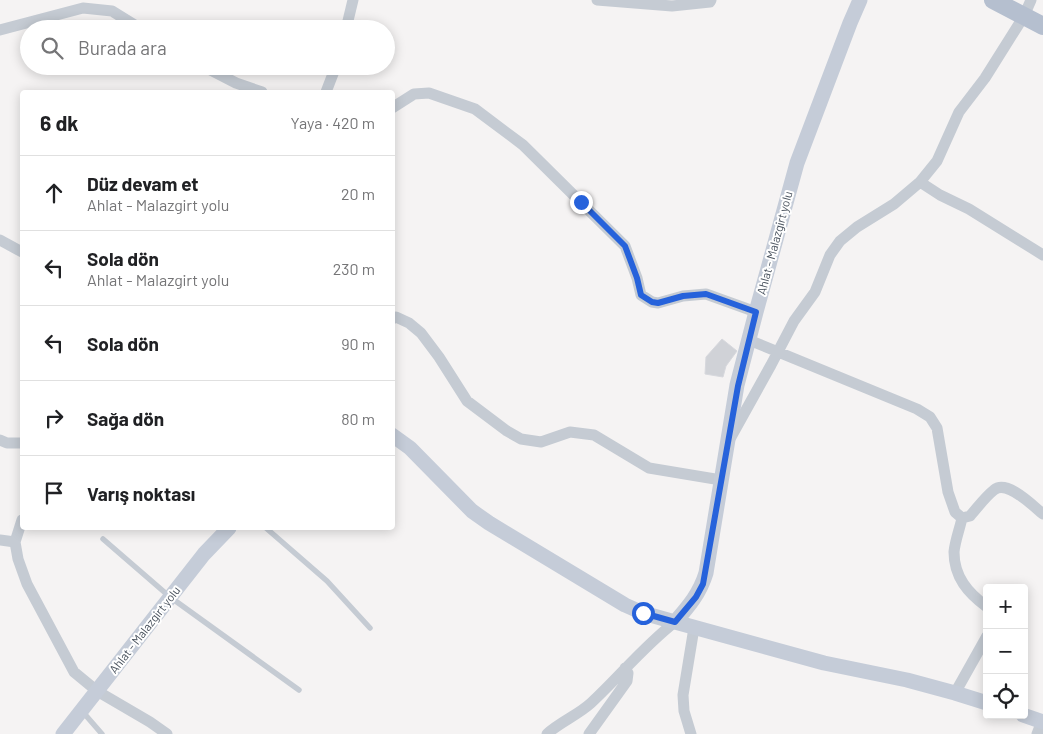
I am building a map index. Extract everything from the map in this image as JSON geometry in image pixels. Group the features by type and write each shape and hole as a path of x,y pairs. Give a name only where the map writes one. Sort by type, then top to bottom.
{"main road":[{"name":"Ahlat - Malazgirt yolu","path":"675,622 696,597 703,584 722,480 726,445 756,312 797,163 859,0"},
{"path":"993,0 1043,26"},
{"path":"395,437 410,448 458,497 489,523 625,605 643,613 694,628 824,663 907,680 983,702"},
{"name":"Ahlat - Malazgirt yolu","path":"63,734 204,554 227,530"},
{"path":"1028,718 1040,726"}],"street":[{"path":"348,20 353,0"},
{"path":"597,0 672,6 710,2 711,0"},
{"path":"726,445 794,321 815,292 830,255 840,241 857,227 894,204 920,182 937,161 959,112 985,78 1024,16 1031,0"},
{"path":"38,20 83,8 112,6 130,20"},
{"path":"0,30 20,25"},
{"path":"220,75 256,90"},
{"path":"327,90 333,75"},
{"path":"395,106 414,94 429,93 475,109 523,145 625,246 641,295 652,302 658,303 683,296 706,294 756,312"},
{"path":"920,182 940,195 969,209 1043,255"},
{"path":"0,240 20,251"},
{"path":"395,318 409,323 421,333 467,401 507,431 521,439 541,442 570,432 594,435 649,468 722,480"},
{"path":"749,340 930,416 937,428 948,492 955,512 962,518"},
{"path":"0,440 7,443 20,443"},
{"path":"962,518 970,516 993,490 1001,487 1012,490 1043,514"},
{"path":"962,518 954,551 957,570 971,596 983,604"},
{"path":"20,526 15,542 18,559 27,584 68,664 82,680 97,691 167,734"},
{"path":"0,540 15,542"},
{"path":"547,734 554,727 576,715 590,704 657,636 675,622"},
{"path":"691,734 684,711 684,695 694,628"},
{"path":"956,693 983,643"},
{"path":"589,734 627,681 628,673 625,668"}],"lane":[{"path":"268,530 327,581 370,628"},
{"path":"103,539 170,597 299,690"},
{"path":"82,711 102,734"}],"building":[{"path":"722,339 737,351 726,366 723,377 705,374 706,357"}],"route":[{"path":"581,202 625,246 641,295 652,302 658,303 683,296 706,294 756,312 726,445 703,584 688,608 675,622 643,613"}]}
